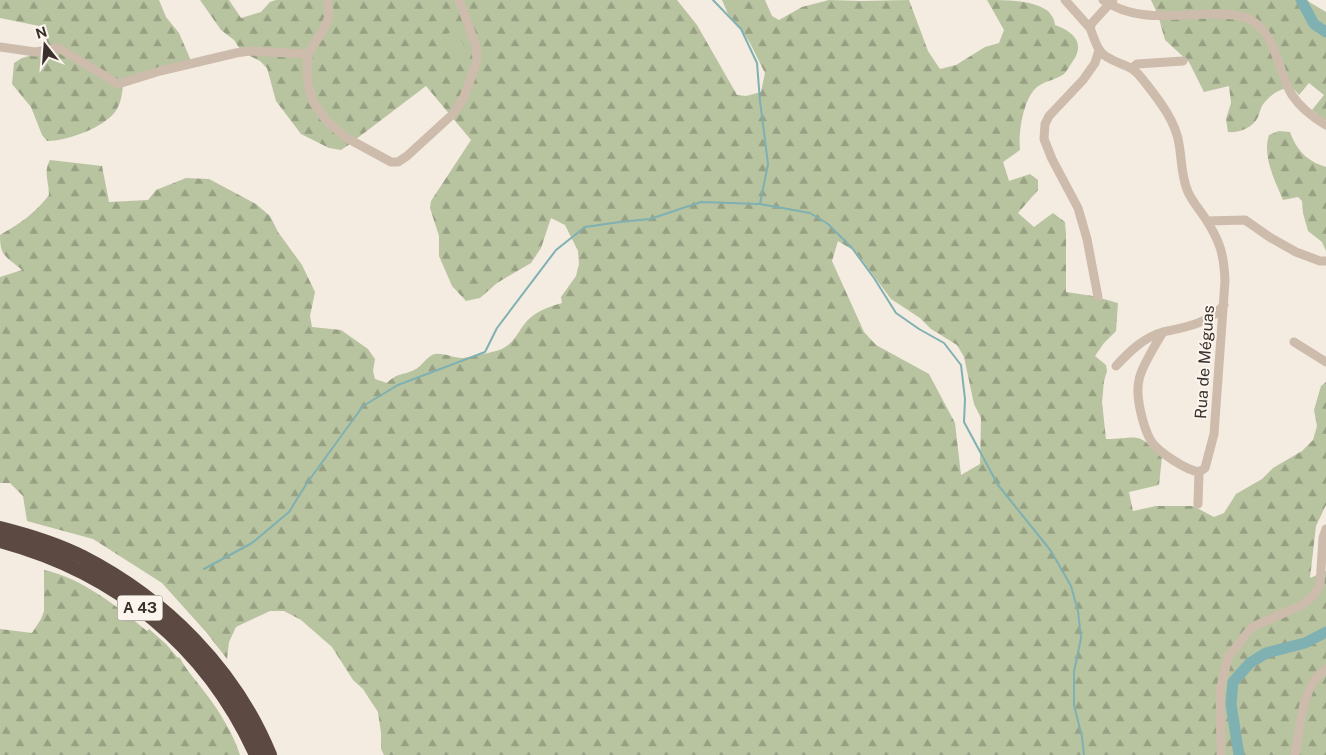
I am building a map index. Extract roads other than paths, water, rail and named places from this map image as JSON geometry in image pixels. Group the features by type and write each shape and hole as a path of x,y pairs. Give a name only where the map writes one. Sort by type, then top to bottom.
{"highway":[{"name":"A 43","path":"0,528 109,587 145,611 179,642 257,726 270,755"},
{"name":"A 43","path":"0,541 24,541 81,556 117,576 152,602 187,632 209,656 236,702 256,755"}],"street":[{"path":"328,0 329,17 308,54 308,84 313,102 326,120 345,137 391,162 398,162 454,114 464,97 478,61 476,46 459,0"},
{"path":"1065,0 1090,28 1099,50 1106,57 1132,68 1137,64 1183,61"},
{"path":"1090,28 1109,2 1132,13 1150,17 1230,14 1248,18 1261,29 1272,45 1292,95 1306,110 1326,125"},
{"path":"0,47 43,52 59,48 118,84 160,71 236,53 249,51 308,54"},
{"path":"1098,297 1088,239 1078,208 1052,159 1044,138 1045,124 1050,116 1083,80 1095,63 1099,50"},
{"name":"Rua de Méguas","path":"1132,68 1143,79 1175,128 1180,144 1183,180 1188,194 1207,221 1220,245 1224,260 1226,282 1214,434 1205,468 1199,472 1198,504"},
{"path":"1207,221 1244,220 1296,252 1320,261 1326,261"},
{"path":"1116,366 1140,343 1153,335 1208,320 1224,305"},
{"path":"1163,332 1139,380 1140,410 1152,443 1181,465 1192,471 1199,472"},
{"path":"1294,342 1326,362"},
{"path":"1222,755 1220,691 1228,657 1252,627 1302,605 1312,597 1320,585 1323,538 1326,529"},
{"path":"1295,755 1307,697 1314,682 1321,672 1326,669"}],"waterway":[{"path":"713,0 741,29 757,63 768,164 760,204 810,213 828,224 852,248 896,313 944,343 961,365 965,399 964,422 998,485 1051,551 1071,586 1078,611 1081,638 1074,672 1074,705 1082,737 1084,755"},
{"path":"1301,0 1314,24 1326,32"},
{"path":"204,569 252,543 289,512 307,483 363,406 398,385 485,352 497,328 556,250 585,227 650,219 701,202 759,204"},
{"path":"1239,755 1231,704 1233,682 1250,663 1266,653 1305,643 1326,632"}]}
